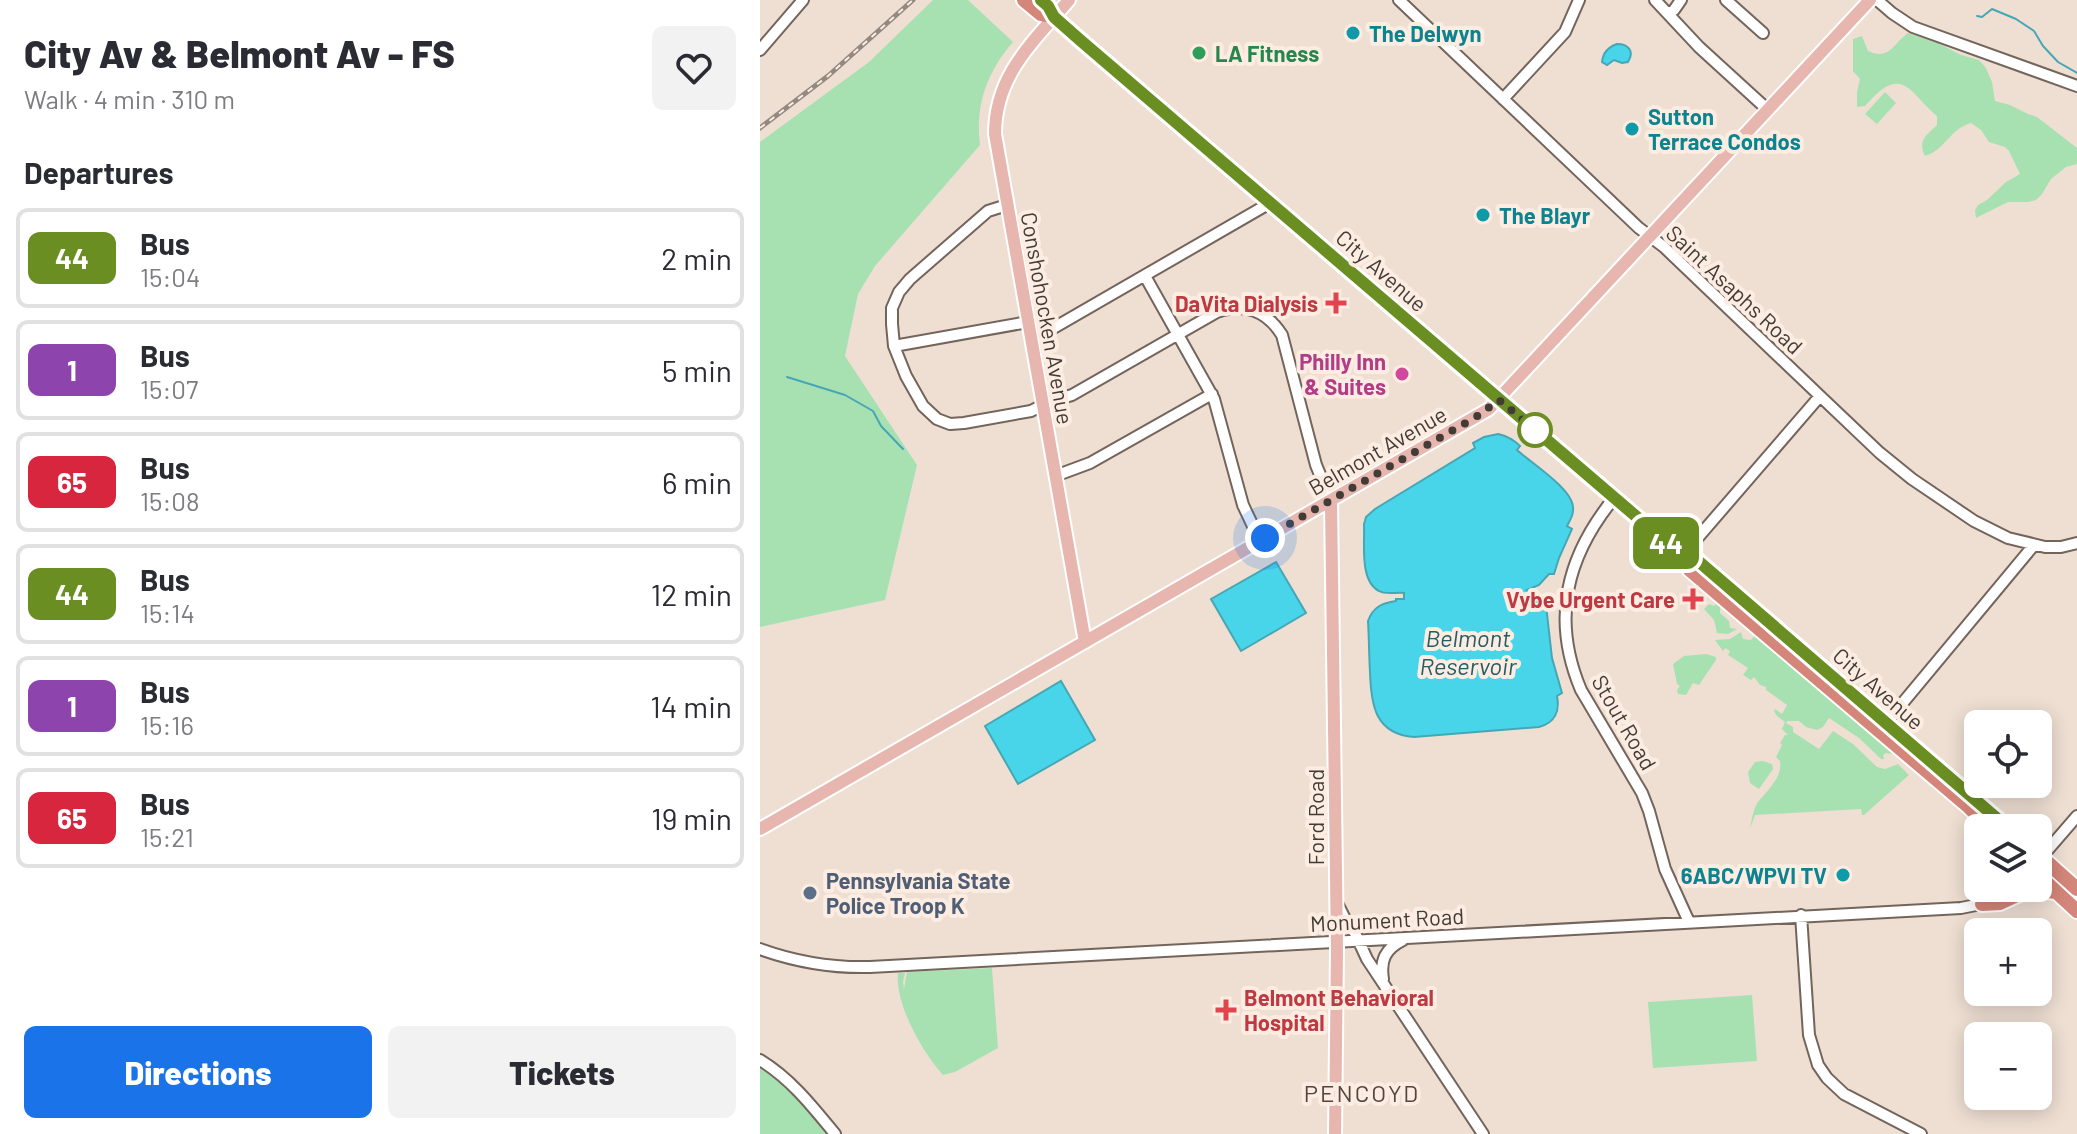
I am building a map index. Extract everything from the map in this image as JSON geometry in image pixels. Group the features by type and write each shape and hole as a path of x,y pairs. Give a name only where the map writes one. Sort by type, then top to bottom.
{"highway":[{"name":"City Avenue","path":"1024,0 1041,14 1054,17"},
{"name":"City Avenue","path":"1041,0 1054,17 1682,556 1690,570 1886,723 1992,814"},
{"name":"City Avenue","path":"1754,617 1976,814"},
{"path":"2052,869 2077,889"},
{"path":"2052,888 2077,911"},
{"path":"1982,904 1994,905 2030,889 2056,892"}],"main road":[{"name":"Conshohocken Avenue","path":"1069,0 1010,72 998,102 995,134 1085,642"},
{"name":"Belmont Avenue","path":"760,829 1485,412 1870,0"},
{"name":"Ford Road","path":"1331,501 1335,1134"}],"street":[{"path":"760,50 803,0"},
{"name":"Saint Asaphs Road","path":"1399,0 1896,467 1931,493 1999,535 2034,545 2061,547 2077,543"},
{"path":"1503,99 1565,32 1579,0"},
{"path":"1655,0 1699,47 1768,110"},
{"path":"1667,13 1679,0"},
{"path":"1726,0 1763,33"},
{"path":"1877,0 1913,27 2077,86"},
{"path":"1031,341 1270,203"},
{"path":"1007,205 988,211 903,287 892,308 894,346 906,376 923,406 932,415 943,422 964,423 1031,411 1078,393 1223,310 1242,307 1258,312 1271,321 1282,335 1316,465 1331,501"},
{"path":"1145,276 1212,394 1243,505 1260,541"},
{"path":"894,346 1028,322"},
{"path":"1055,476 1090,463 1212,394"},
{"path":"1682,556 1820,396"},
{"name":"Stout Road","path":"1614,498 1589,532 1573,569 1565,612 1567,642 1581,690 1642,793 1665,869 1689,922"},
{"path":"1886,723 2034,545"},
{"path":"2052,844 2077,816"},
{"path":"1335,897 1364,954 1483,1134"},
{"name":"Monument Road","path":"760,949 808,963 855,967 1961,908 1988,902"},
{"path":"1801,915 1809,1035 1818,1065 1844,1094 1921,1134"},
{"path":"1384,985 1384,955 1409,937"},
{"path":"760,1060 799,1091 835,1134"}],"green space":[{"path":"933,0 968,0 1013,42 996,65 985,90 979,116 980,145 875,266 858,294 845,356 917,465 885,600 760,627 760,142 869,62"},
{"path":"1908,33 1979,60 1992,82 1995,101 2037,117 2077,148 2077,164 2066,167 2051,179 2036,200 2008,202 1976,218 1978,205 2020,174 2005,147 1989,142 1981,130 1971,123 1925,156 1923,142 1937,125 1937,116 1904,86 1888,86 1865,106 1857,107 1860,79 1853,71 1853,39 1862,36 1868,51 1881,54 1891,50"},
{"path":"1885,92 1896,103 1877,124 1865,114"},
{"path":"1709,604 1720,607 1720,613 1729,621 1730,628 1737,629 1728,634 1717,633 1714,620 1704,609"},
{"path":"1741,632 1743,639 1751,640 1755,636 1893,754 1886,753 1881,759 1859,738 1829,718 1817,730 1799,721 1787,721 1793,732 1819,749 1833,731 1853,744 1877,767 1885,769 1898,764 1909,775 1864,815 1861,809 1755,815 1750,829 1756,805 1779,773 1780,761 1776,757 1782,745 1780,743 1788,735 1782,729 1785,722 1774,711 1782,714 1787,705 1754,677 1751,680 1743,675 1748,668 1728,655 1730,651 1725,648 1723,651 1715,640 1730,639"},
{"path":"1706,654 1716,657 1716,660 1699,685 1693,683 1686,695 1678,694 1680,686 1673,664 1684,656"},
{"path":"1755,762 1772,764 1773,769 1759,789 1750,783 1748,772"},
{"path":"992,968 998,1048 955,1072 943,1075 912,1028 901,999 898,973 905,973 904,989 907,972"},
{"path":"1752,995 1757,1061 1653,1068 1648,1002"},
{"path":"760,1065 804,1101 831,1134 760,1134"}],"water":[{"path":"1617,44 1629,49 1631,55 1628,62 1614,60 1607,65 1602,62 1606,50"},
{"name":"Belmont Reservoir","path":"1498,434 1520,446 1517,450 1559,485 1573,508 1567,526 1572,529 1554,574 1549,574 1539,585 1527,590 1541,596 1546,605 1552,658 1562,693 1557,696 1557,711 1549,723 1539,727 1414,737 1401,735 1383,724 1374,706 1368,621 1379,606 1404,599 1404,593 1382,592 1368,579 1364,550 1366,517 1475,448 1473,443"},
{"path":"1276,562 1306,613 1241,651 1211,599"},
{"path":"1061,681 1095,740 1018,784 985,726"}],"waterway":[{"path":"1977,16 1982,17 1992,9 2016,19 2034,31 2058,62 2077,73"},
{"path":"787,377 845,395 873,411 881,426 903,449"}],"railway":[{"path":"760,128 828,76 913,0"}],"bus line":[{"name":"44","path":"1041,0 1054,17 1080,40 1682,556 1697,560 1992,814"}],"place":[{"name":"The Delwyn","path":"1353,33"},
{"name":"LA Fitness","path":"1199,53"},
{"name":"Sutton Terrace Condos","path":"1632,129"},
{"name":"The Blayr","path":"1483,215"},
{"name":"DaVita Dialysis","path":"1336,303"},
{"name":"Philly Inn & Suites","path":"1402,374"},
{"name":"Vybe Urgent Care","path":"1693,599"},
{"name":"6ABC/WPVI TV","path":"1843,875"},
{"name":"Pennsylvania State Police Troop K","path":"810,893"},
{"name":"Belmont Behavioral Hospital","path":"1226,1010"}],"district":[{"name":"PENCOYD","path":"1362,1092"}],"route":[{"path":"1265,538 1476,417 1499,400 1535,430"}]}
